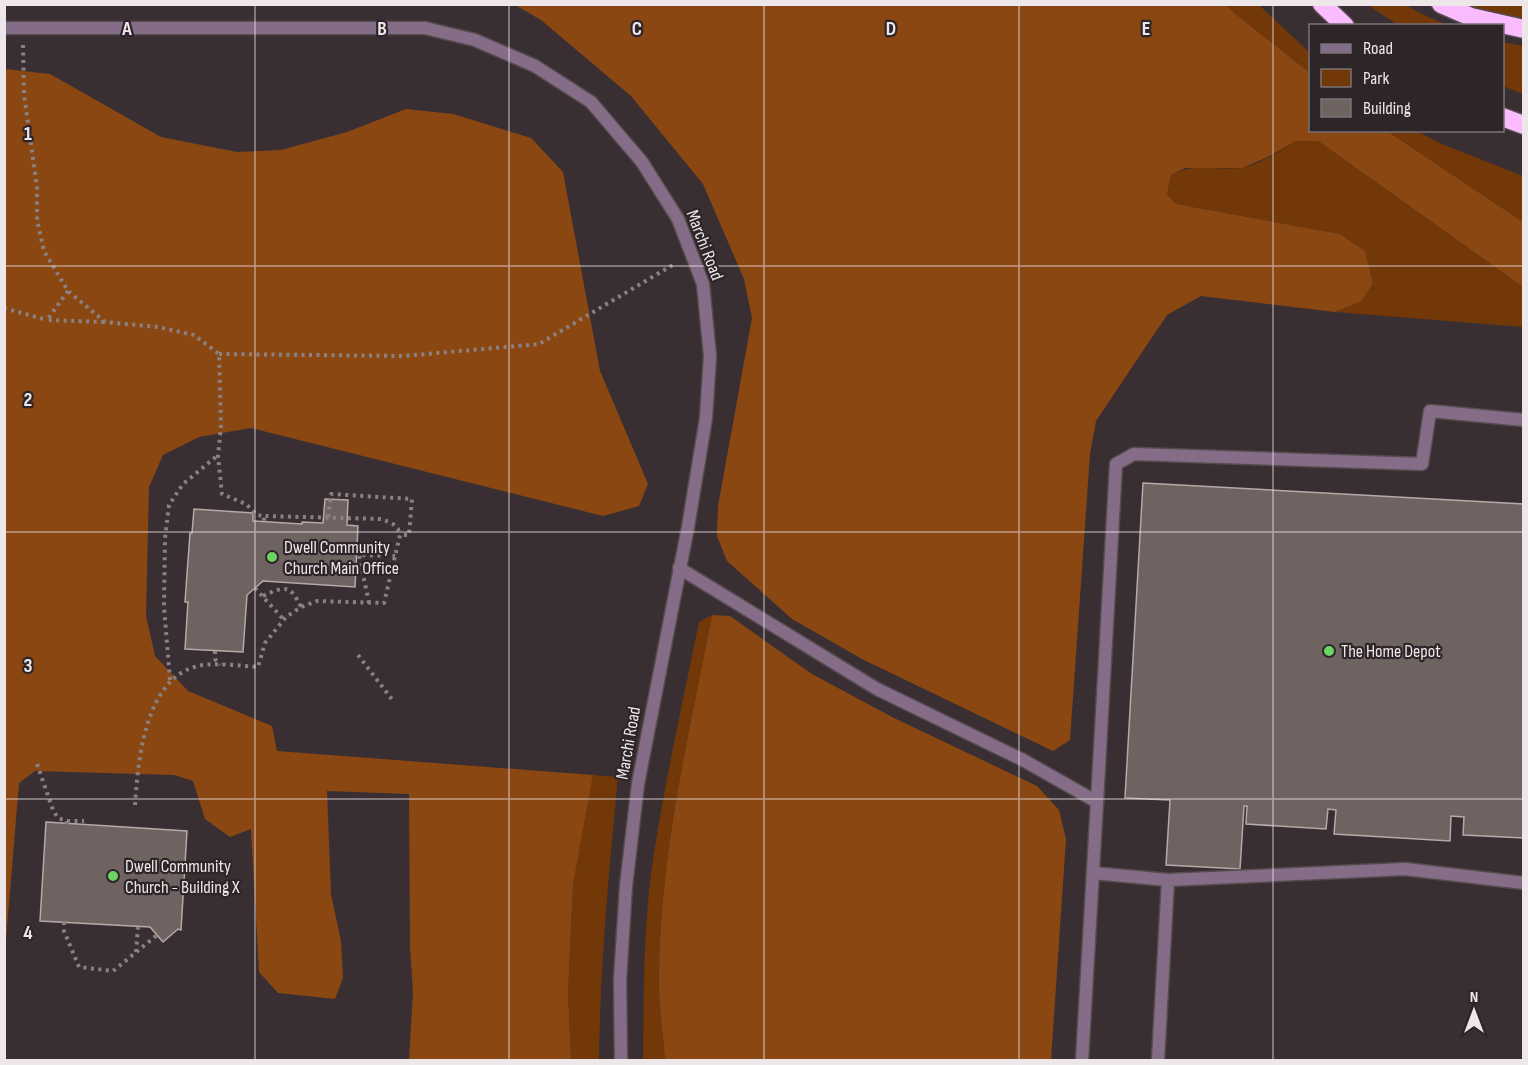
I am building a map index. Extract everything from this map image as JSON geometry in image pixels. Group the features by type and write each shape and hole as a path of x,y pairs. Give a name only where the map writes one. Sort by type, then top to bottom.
{"highway":[{"path":"1322,4 1342,24"},
{"path":"1441,4 1471,17 1524,28"},
{"path":"1504,117 1524,125"}],"street":[{"name":"Marchi Road","path":"4,28 425,28 475,40 535,66 591,102 642,162 678,219 703,284 709,346 706,418 688,527 641,762 626,886 620,980 621,1060"},
{"path":"1082,1060 1116,464 1134,454 1422,464 1430,411 1524,420"},
{"path":"679,568 877,689 1023,760 1097,802"},
{"path":"1093,873 1168,880 1405,869 1524,883"},
{"path":"1158,1060 1168,880"}],"path":[{"path":"23,44 24,94 37,187 37,220 44,251 68,291 105,322"},
{"path":"4,308 47,320 158,327 194,335 219,354 404,356 539,344 691,253"},
{"path":"47,320 68,291"},
{"path":"135,805 137,765 145,735 157,700 170,680 183,671 199,665 258,667 265,642 284,620 301,607 317,601 384,603 400,535 393,524 382,519 257,515 246,504 222,494 218,456 221,426 219,354"},
{"path":"170,680 164,607 165,538 169,505 183,484 218,456"},
{"path":"328,517 331,494 412,499 409,535 400,535"},
{"path":"264,516 264,522"},
{"path":"369,603 359,555 395,556"},
{"path":"283,583 283,588"},
{"path":"255,588 284,620"},
{"path":"263,597 283,588 295,593 301,607"},
{"path":"215,651 215,658 220,666"},
{"path":"357,655 394,702"},
{"path":"37,765 52,810 58,819 68,822 84,821"},
{"path":"64,922 64,931 79,967 112,971 157,935"},
{"path":"136,952 138,927"}],"green space":[{"path":"1226,5 1259,5 1309,52 1309,72"},
{"path":"1368,5 1406,5 1445,24 1396,24"},
{"path":"1466,5 1523,5 1523,18 1513,17"},
{"path":"1504,42 1523,46 1523,94 1504,86"},
{"path":"1388,132 1419,132 1442,144 1523,176 1523,222"},
{"path":"1296,141 1318,141 1523,287 1523,327 1335,312 1362,301 1373,283 1365,251 1340,234 1176,204 1167,194 1171,175 1180,171 1197,168 1240,168 1255,164"},
{"path":"712,615 685,749 664,884 659,985 665,1060 643,1060 646,935 653,860 699,622"},
{"path":"593,775 618,777 603,954 599,1060 571,1060 568,992 573,885"}],"shaded area":[{"path":"515,5 1226,5 1309,72 1309,132 1388,132 1523,222 1523,287 1318,141 1296,141 1242,168 1185,168 1171,175 1167,194 1176,204 1340,234 1365,251 1373,283 1362,301 1335,312 1201,296 1167,315 1096,421 1090,454 1070,740 1053,751 862,659 792,619 727,561 717,536 718,506 752,318 744,279 703,184 631,96 541,20"},
{"path":"5,69 50,74 161,137 237,152 281,150 347,132 406,109 453,114 531,138 563,172 600,371 648,484 639,506 603,516 251,428 199,437 163,455 149,487 146,616 155,656 188,691 272,726 277,751 593,775 573,885 568,992 571,1060 409,1060 413,992 410,947 409,794 327,791 331,894 341,941 343,978 335,999 278,993 259,972 251,829 230,837 205,819 193,781 174,775 35,771 19,783 5,951"},
{"path":"712,615 730,616 812,674 894,718 1037,786 1059,810 1066,839 1051,1060 665,1060 659,985 664,884 685,749"}],"building":[{"name":"The Home Depot","path":"1143,483 1524,504 1524,838 1463,835 1464,817 1451,816 1450,841 1334,834 1336,810 1328,809 1326,829 1246,824 1247,806 1244,806 1240,869 1166,865 1170,800 1125,798"},
{"name":"Dwell Community Church Main Office","path":"325,499 348,500 347,525 358,526 355,587 263,581 247,595 243,652 185,649 188,602 185,602 194,509 253,513 253,521 323,523"},
{"name":"Dwell Community Church - Building X","path":"46,822 187,831 181,930 178,929 163,942 150,927 40,921"}],"place":[{"name":"Dwell Community Church Main Office","path":"272,557"},
{"name":"The Home Depot","path":"1329,651"},
{"name":"Dwell Community Church - Building X","path":"113,876"}]}
